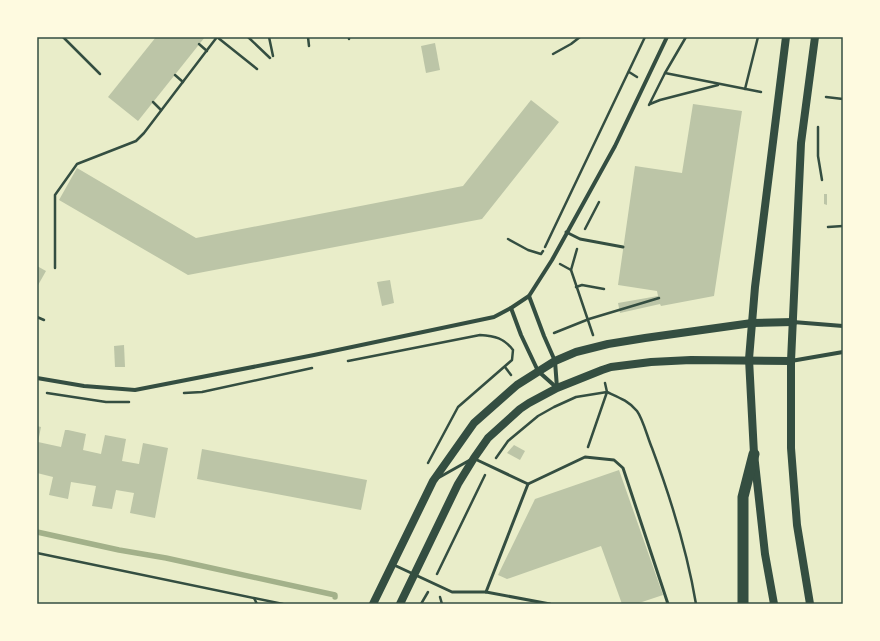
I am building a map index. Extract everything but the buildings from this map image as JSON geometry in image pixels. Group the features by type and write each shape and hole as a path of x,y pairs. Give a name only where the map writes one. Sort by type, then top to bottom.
{"highway":[{"path":"744,604 742,497 754,454"}],"main road":[{"path":"774,604 765,554 754,454 749,359 755,287 786,37"},
{"path":"810,604 798,525 791,448 791,361 801,143 814,37"},
{"path":"373,604 433,481 474,423 517,384 555,361 576,352 608,344 752,323 793,322"},
{"path":"400,604 458,484 474,458 488,438 520,409 557,388 602,370 612,368 651,362 685,360 749,359 791,361"}],"street":[{"path":"37,378 84,386 135,390 494,317 511,308 529,296 552,260 566,232 615,146 667,37"},
{"path":"529,296 555,361 557,388"},
{"path":"511,308 521,335 538,371 557,388"},
{"path":"793,322 843,326"},
{"path":"791,361 843,352"}],"lane":[{"path":"566,232 580,239 623,247"},
{"path":"486,592 528,484 585,457 614,460 623,468 668,604"},
{"path":"433,481 474,458 528,484"},
{"path":"392,564 452,592 486,592 550,604"}],"path":[{"path":"64,37 100,74"},
{"path":"55,268 55,195 77,164 136,141 217,37 257,69"},
{"path":"248,37 272,57 269,37"},
{"path":"308,37 310,46"},
{"path":"553,54 580,37"},
{"path":"508,239 528,250 542,254 645,37"},
{"path":"646,111 686,37"},
{"path":"745,89 758,37"},
{"path":"199,44 207,51"},
{"path":"666,73 761,92"},
{"path":"174,75 183,82"},
{"path":"649,105 660,100 720,84"},
{"path":"826,97 843,99"},
{"path":"153,102 161,110"},
{"path":"818,126 818,156 822,180"},
{"path":"595,339 571,270 580,239 601,197"},
{"path":"828,227 843,226"},
{"path":"576,287 582,286 604,289"},
{"path":"556,332 589,319 659,298"},
{"path":"37,317 44,320"},
{"path":"585,457 606,392 606,385"},
{"path":"606,392 625,400 638,412 668,491 680,529 692,577 696,604"},
{"path":"37,553 283,604"},
{"path":"254,598 257,604"}],"waterway":[{"path":"37,532 119,550 166,558 335,595 335,597"}]}
